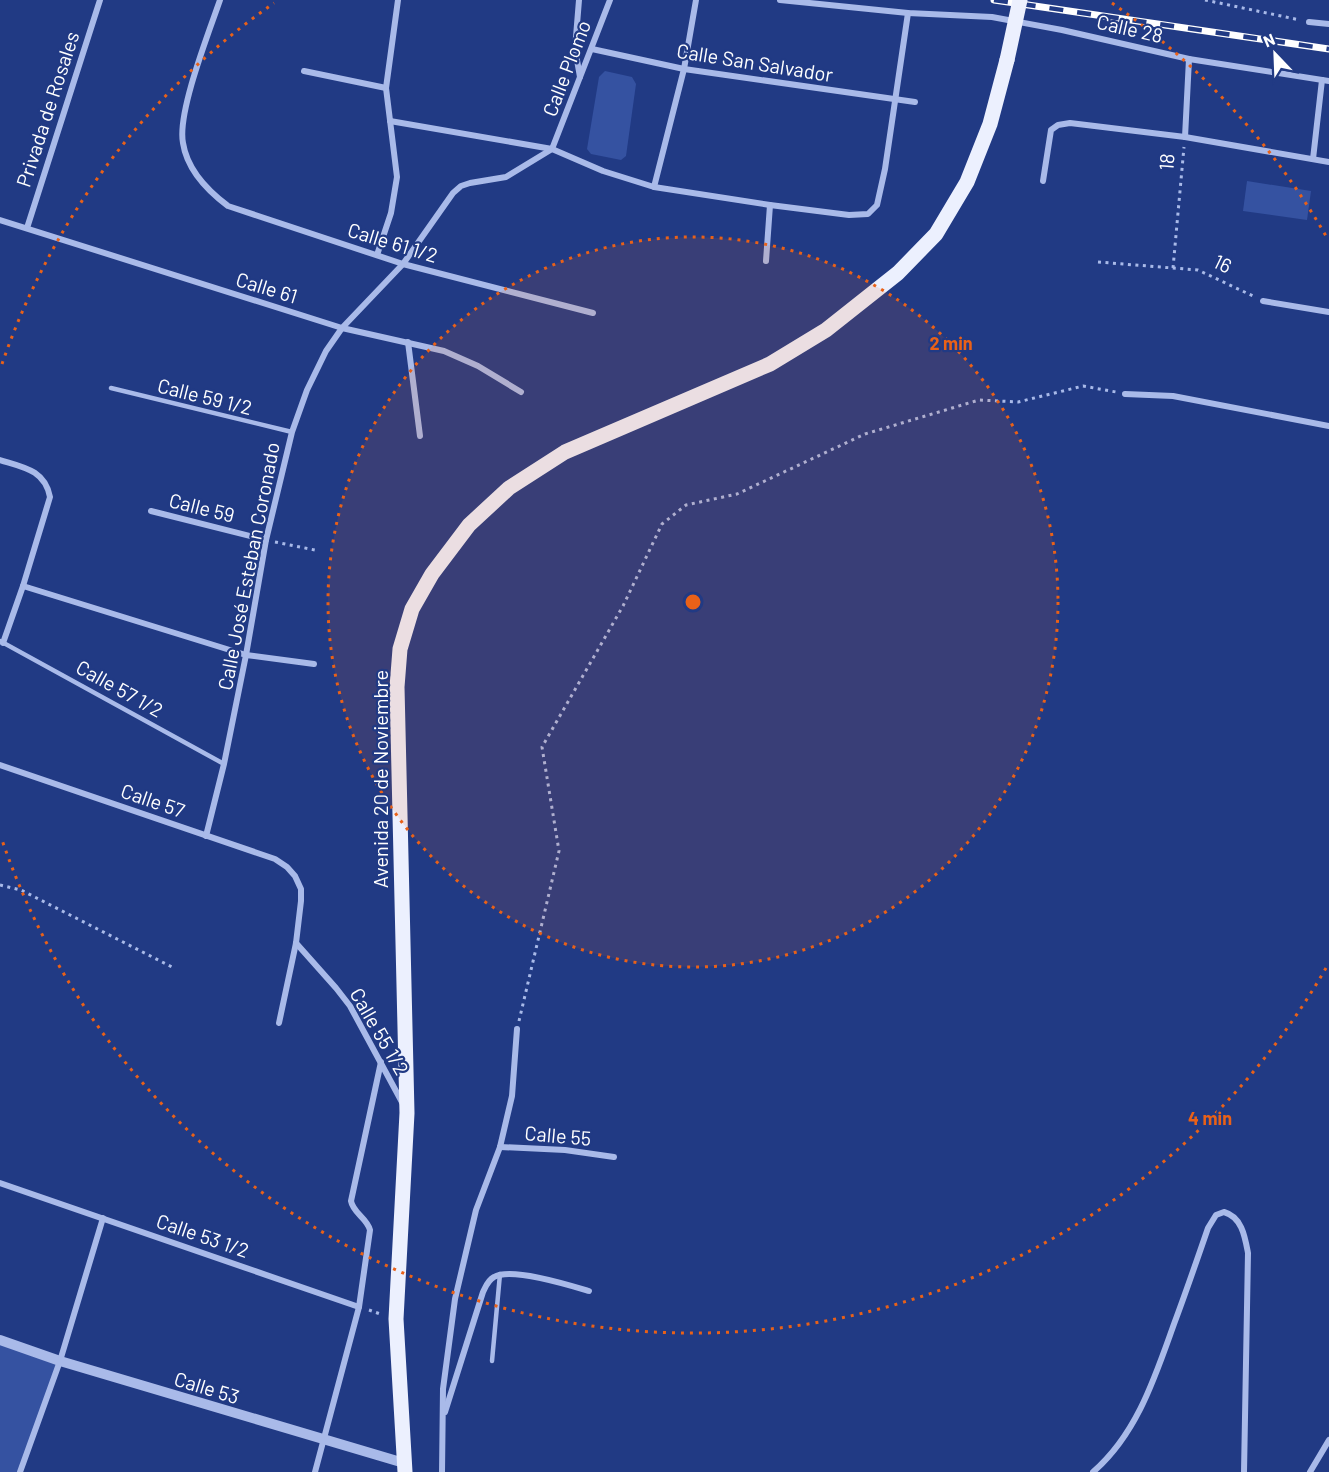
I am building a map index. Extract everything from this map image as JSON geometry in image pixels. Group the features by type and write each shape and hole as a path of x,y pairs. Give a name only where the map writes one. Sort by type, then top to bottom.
{"main road":[{"name":"Avenida 20 de Noviembre","path":"405,1468 396,1319 407,1113 397,687 400,649 412,609 432,574 469,525 509,488 565,452 770,364 826,330 898,273 936,234 967,182 990,124 1020,0"}],"street":[{"name":"Privada de Rosales","path":"27,228 100,0"},
{"name":"Calle 61 1/2","path":"220,0 193,83 182,127 182,142 185,153 197,175 209,190 228,206 403,264 593,313"},
{"path":"377,255 392,213 397,177 386,88 398,0"},
{"path":"579,0 575,49 580,77"},
{"name":"Calle Plomo","path":"552,149 610,0"},
{"path":"654,187 684,69 696,0"},
{"name":"Calle 28","path":"780,0 908,13 992,17 1062,30 1190,59 1325,80"},
{"path":"390,121 552,149 603,171 654,187 770,205 862,215 871,213 877,205 885,169 908,13"},
{"path":"1309,22 1329,24"},
{"name":"Calle San Salvador","path":"592,50 684,69 915,102"},
{"name":"18","path":"1185,137 1190,59"},
{"path":"304,72 386,88"},
{"path":"1313,159 1325,80"},
{"path":"1043,181 1049,135 1054,127 1070,123 1185,137 1329,162"},
{"name":"Calle José Esteban Coronado","path":"206,836 224,764 266,540 292,432 315,370 342,328 403,264 453,193 461,186 506,177 552,149"},
{"path":"766,261 770,205"},
{"name":"Calle 61","path":"0,220 342,328 444,351 497,377 521,392"},
{"path":"1263,301 1329,312"},
{"path":"408,342 420,436"},
{"path":"1125,394 1173,396 1329,426"},
{"path":"0,460 35,472 47,485 50,497 23,586 2,642"},
{"name":"Calle 59","path":"151,511 266,540"},
{"path":"23,586 246,655 314,664"},
{"name":"Calle 57","path":"0,765 275,859 291,872 301,889 302,901 296,943"},
{"path":"279,1023 296,943"},
{"name":"Calle 55 1/2","path":"296,943 350,1006 407,1113"},
{"path":"444,1472 443,1421 446,1358 455,1299 476,1210 500,1147 512,1096 517,1029"},
{"path":"315,1472 359,1307 370,1230 366,1221 351,1204 381,1062"},
{"name":"Calle 55","path":"500,1147 565,1150 614,1157"},
{"name":"Calle 53 1/2","path":"0,1183 359,1307"},
{"path":"1093,1472 1124,1438 1140,1410 1155,1377 1208,1228 1216,1215 1224,1212 1234,1217 1243,1230 1248,1253 1244,1472"},
{"path":"20,1472 60,1361 103,1218"},
{"path":"443,1421 483,1292 489,1281 500,1274 534,1277 589,1291"},
{"name":"Calle 53","path":"0,1340 60,1361 405,1468"},
{"path":"1310,1472 1329,1440"}],"lane":[{"name":"Calle 59 1/2","path":"111,388 292,432"},
{"name":"Calle 57 1/2","path":"2,642 224,764"},
{"path":"492,1361 500,1274"}],"path":[{"path":"1205,0 1309,22"},
{"name":"18","path":"1173,268 1185,137"},
{"name":"16","path":"1098,262 1198,270 1263,301"},
{"path":"517,1029 559,851 542,747 623,606 662,525 686,505 737,494 865,434 979,400 1018,402 1083,386 1125,394"},
{"path":"266,540 315,550"},
{"path":"0,885 21,890 172,967"},
{"path":"359,1307 396,1319"}],"shaded area":[{"path":"605,71 632,77 636,84 626,156 621,160 591,154 587,149 599,77"},
{"path":"1247,181 1311,191 1307,220 1243,211"},
{"path":"0,1340 61,1362 22,1472 0,1472"}],"railway":[{"path":"994,0 1329,49"}]}
